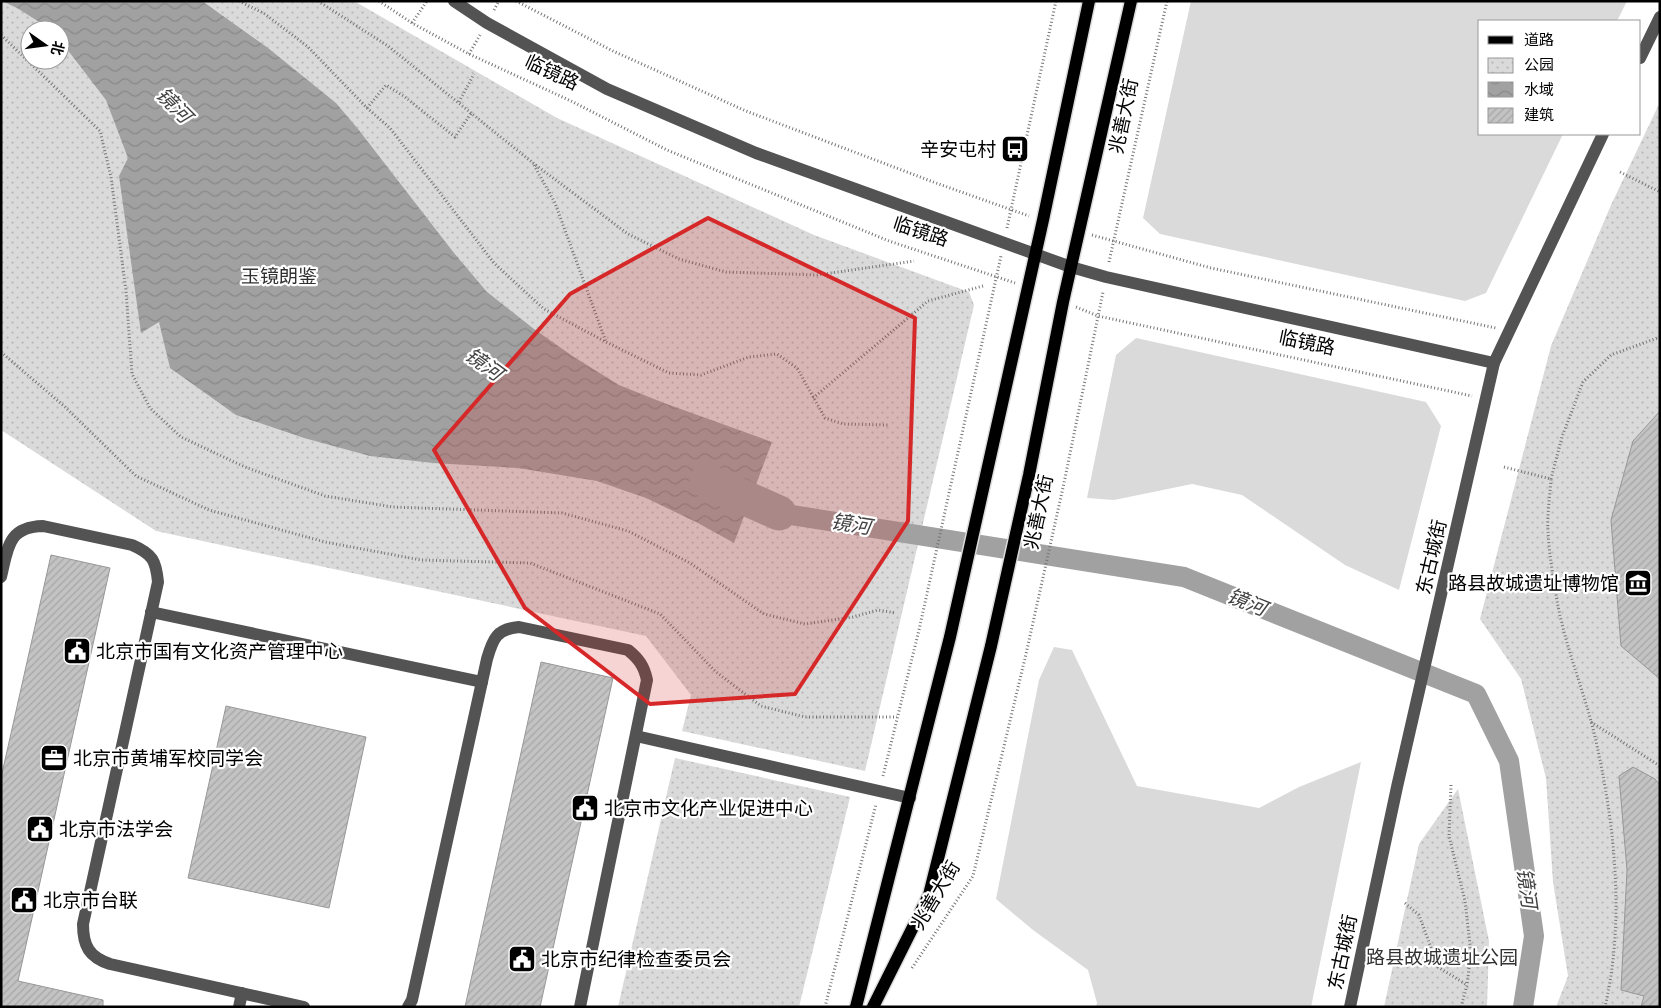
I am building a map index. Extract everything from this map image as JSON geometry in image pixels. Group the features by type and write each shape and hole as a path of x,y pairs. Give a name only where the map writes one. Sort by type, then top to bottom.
{"main road":[{"name":"兆善大街","path":"856,1007 950,637 1043,220 1089,1"},
{"name":"兆善大街","path":"873,1007 929,895 991,646 1063,302 1131,1"}],"street":[{"name":"临镜路","path":"454,1 470,6 607,90 756,152 1071,267 1106,277 1494,363"},
{"path":"1641,56 1660,16"},
{"name":"东古城街","path":"1350,1007 1396,787 1494,363 1603,135"},
{"path":"1,576 8,549 14,537 21,530 31,526 43,526 132,544 144,550 153,558 157,569 158,582 83,924 83,939 88,950 97,960 110,964 304,1007"},
{"path":"151,612 482,682"},
{"path":"408,1007 412,1000 491,644 498,633 508,628 519,627 628,650 638,658 645,668 647,680 580,1007"},
{"path":"636,736 910,798"},
{"path":"239,1007 242,993"}],"path":[{"path":"239,1 264,14 308,47 367,108 390,128 494,263 544,308 606,342 669,373 702,375 749,357 777,354 798,368 825,418 843,424 888,425"},
{"path":"318,1 388,46 533,163 628,234 679,259 726,272 817,275 914,261"},
{"name":"临镜路","path":"379,1 412,23 469,54 571,101 667,150 889,241 986,272 1028,288"},
{"path":"412,23 427,1"},
{"path":"516,1 614,51 746,111 936,183 1043,220"},
{"name":"兆善大街","path":"908,974 973,876 1026,654 1064,483 1106,277 1167,1"},
{"path":"1,35 100,131 112,176 126,291 132,374 150,408 181,437 246,467 326,496 394,507 562,513 628,531 690,563 764,614 805,624 878,610 896,613"},
{"path":"459,102 474,74"},
{"path":"367,108 386,86 404,97 455,137 472,112"},
{"path":"533,163 555,202 606,342"},
{"path":"1620,172 1660,192"},
{"path":"1079,231 1211,268 1508,331"},
{"path":"814,398 928,301 983,286"},
{"name":"临镜路","path":"1063,302 1098,316 1486,399"},
{"path":"1605,1007 1616,924 1615,862 1609,811 1596,740 1558,607 1548,531 1552,478 1562,437 1583,382 1611,354 1660,337"},
{"path":"1,352 65,407 136,476 209,510 325,542 421,560 530,563 660,614 716,672 761,706 805,717 898,717"},
{"path":"824,1007 898,717 958,458"},
{"path":"1504,467 1552,478"},
{"path":"1591,722 1660,766"},
{"path":"1451,785 1449,836 1465,901 1471,952 1467,985 1461,1007"},
{"path":"1405,903 1420,915 1438,967 1467,985"}],"highlighted area":[{"path":"708,218 915,318 908,521 795,694 650,704 525,608 434,450 570,294"}],"green space":[{"name":"玉镜朗鉴","path":"1,1 354,1 557,118 814,235 969,292 974,305 865,771 682,731 691,695 646,636 156,531 1,430"},
{"path":"1191,1 1627,1 1618,20 1478,20 1478,135 1563,135 1486,293 1465,301 1160,234 1143,218"},
{"name":"路县故城遗址公园","path":"1660,102 1660,1007 1556,1007 1568,976 1553,882 1546,778 1521,679 1480,619 1551,346 1611,205"},
{"path":"1136,338 1426,402 1441,426 1399,590 1345,565 1242,495 1192,484 1114,500 1087,498 1116,355"},
{"path":"1054,647 1072,650 1137,786 1259,808 1299,787 1361,762 1311,1007 1096,1007 1097,1003 1088,970 1033,930 996,899 1039,680"},
{"path":"675,758 850,797 799,1007 618,1007"},
{"name":"路县故城遗址公园","path":"1458,789 1489,941 1487,1007 1384,1007 1419,844"}],"water":[{"path":"2,1 202,1 268,48 336,103 487,292 534,329 619,385 772,442 734,543 646,498 597,481 518,468 433,463 370,456 304,438 236,415 170,368 159,322 141,333 119,176 128,158 106,100 70,53 70,20 36,20"}],"building":[{"name":"路县故城遗址博物馆","path":"1660,411 1660,679 1621,646 1611,520 1633,441"},
{"path":"51,555 110,568 18,981 103,1000 103,1007 1,1007 1,778"},
{"path":"541,662 613,678 540,1007 465,1007"},
{"path":"226,706 366,737 329,908 188,878"},
{"path":"1633,767 1655,779 1660,785 1660,1007 1641,1007 1644,996 1621,990 1627,870 1619,776"}],"waterway":[{"name":"镜河","path":"707,481 779,513"},
{"name":"镜河","path":"779,513 1184,577 1476,694 1509,761 1534,936 1523,1007"}],"place":[{"name":"辛安屯村","path":"1015,149"},
{"name":"路县故城遗址博物馆","path":"1638,583"},
{"name":"北京市国有文化资产管理中心","path":"77,651"},
{"name":"北京市黄埔军校同学会","path":"54,758"},
{"name":"北京市文化产业促进中心","path":"585,808"},
{"name":"北京市法学会","path":"40,829"},
{"name":"北京市台联","path":"24,900"},
{"name":"北京市纪律检查委员会","path":"522,959"}]}
